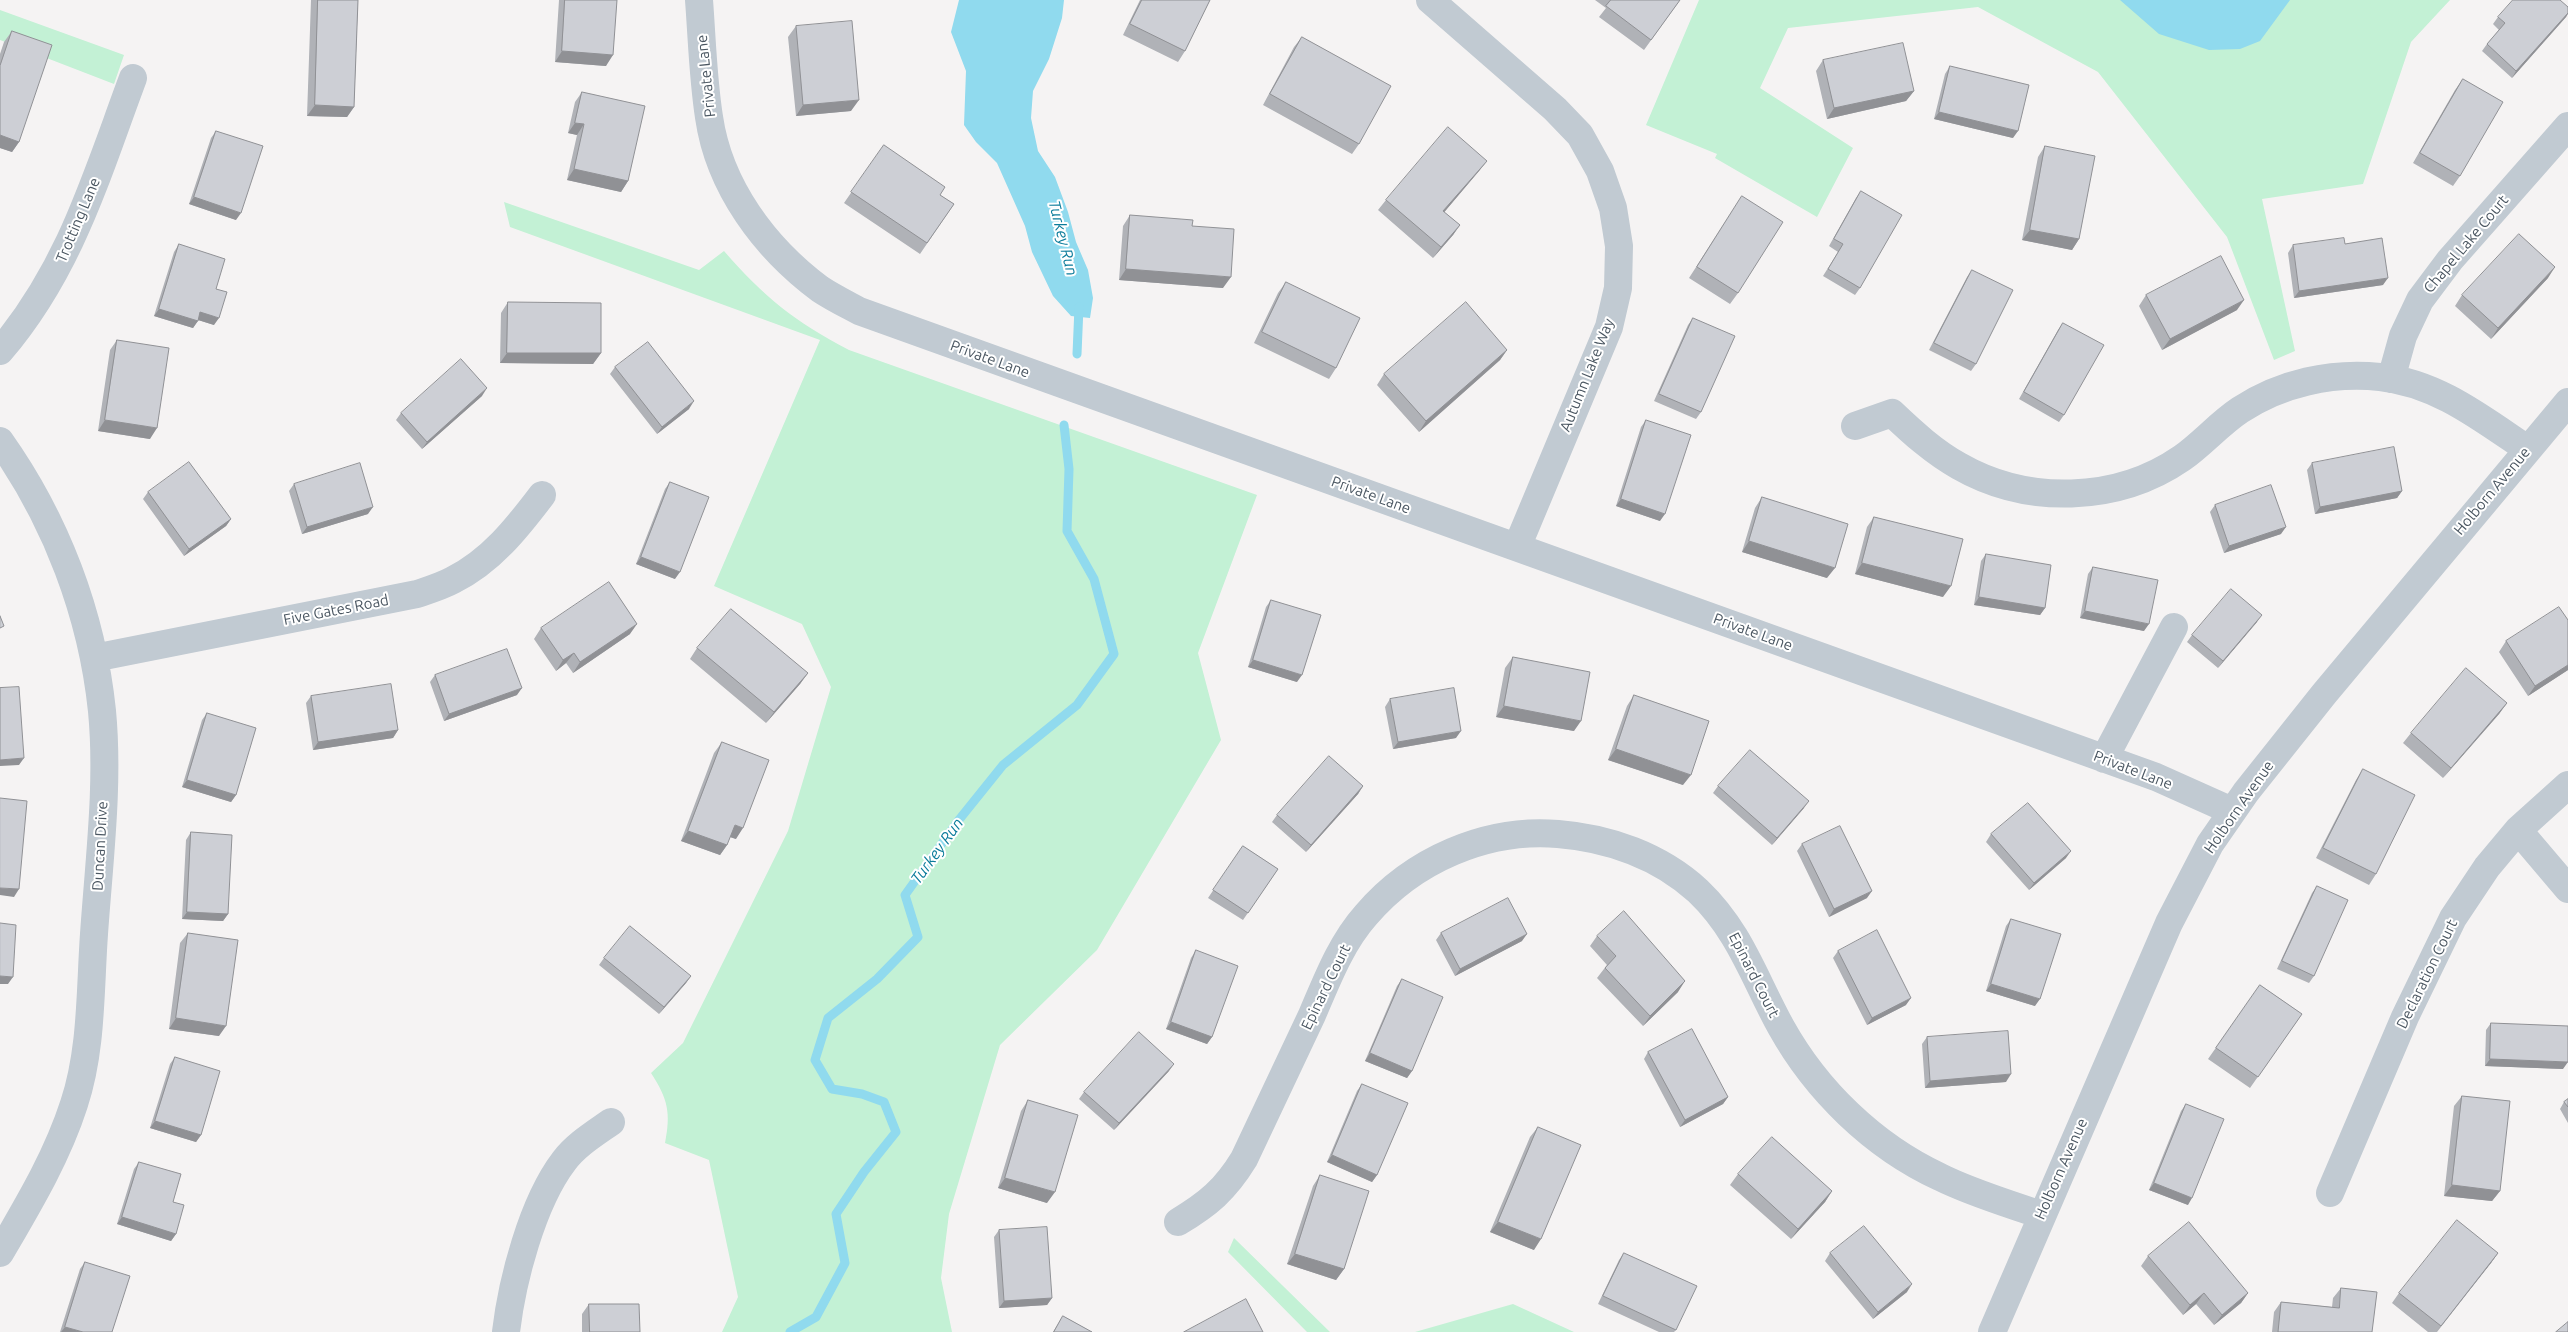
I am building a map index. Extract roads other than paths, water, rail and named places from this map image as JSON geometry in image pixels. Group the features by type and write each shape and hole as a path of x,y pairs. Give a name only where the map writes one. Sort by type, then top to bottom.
{"street":[{"name":"Private Lane","path":"699,0 709,119 720,158 736,194 759,231 779,254 821,289 859,311 2156,777 2232,811"},
{"name":"Autumn Lake Way","path":"1430,0 1555,109 1580,135 1600,171 1615,218 1619,246 1618,288 1609,327 1517,547"},
{"name":"Trotting Lane","path":"0,351 48,287 74,237 134,78"},
{"name":"Chapel Lake Court","path":"2391,378 2403,336 2420,300 2450,260 2568,126"},
{"path":"1855,426 1892,413 1920,440 1967,470 1997,483 2035,492 2072,494 2108,490 2147,477 2181,459 2239,411 2270,393 2303,382 2339,376 2391,378 2423,386 2458,402 2527,450"},
{"name":"Holborn Avenue","path":"1992,1332 2169,923 2210,844 2232,811 2324,694 2568,402"},
{"name":"Duncan Drive","path":"0,441 19,468 51,526 77,593 94,658 102,712 104,763 102,820 86,1051 75,1102 58,1148 0,1254"},
{"name":"Five Gates Road","path":"94,658 417,594 453,580 482,561 512,534 542,495"},
{"path":"2104,759 2174,626"},
{"name":"Declaration Court","path":"2330,1193 2405,1017 2453,918 2487,867 2518,830 2568,786"},
{"path":"2518,830 2568,889"},
{"name":"Epinard Court","path":"1178,1222 1208,1204 1230,1181 1244,1160 1342,948 1365,915 1394,886 1427,864 1456,850 1502,836 1546,833 1585,836 1628,848 1666,867 1697,891 1724,920 1739,942 1792,1045 1817,1081 1852,1117 1894,1151 1938,1177 2041,1215"},
{"path":"506,1332 508,1309 524,1246 547,1187 564,1161 586,1139 611,1122"}],"water":[{"path":"959,0 1064,0 1062,18 1049,59 1033,91 1031,118 1038,151 1055,177 1068,212 1076,242 1088,270 1093,298 1090,318 1071,316 1053,296 1032,252 1025,226 997,163 976,142 964,125 966,71 951,32"},
{"path":"2120,0 2290,0 2260,41 2240,49 2209,50 2159,34"}],"waterway":[{"name":"Turkey Run","path":"1077,354 1079,307"},
{"name":"Turkey Run","path":"790,1332 816,1317 845,1263 836,1214 864,1172 896,1132 884,1102 862,1094 832,1089 815,1060 828,1018 877,979 918,937 905,895 958,821 1003,765 1077,705 1114,654 1094,579 1067,531 1069,469 1064,425"}]}
